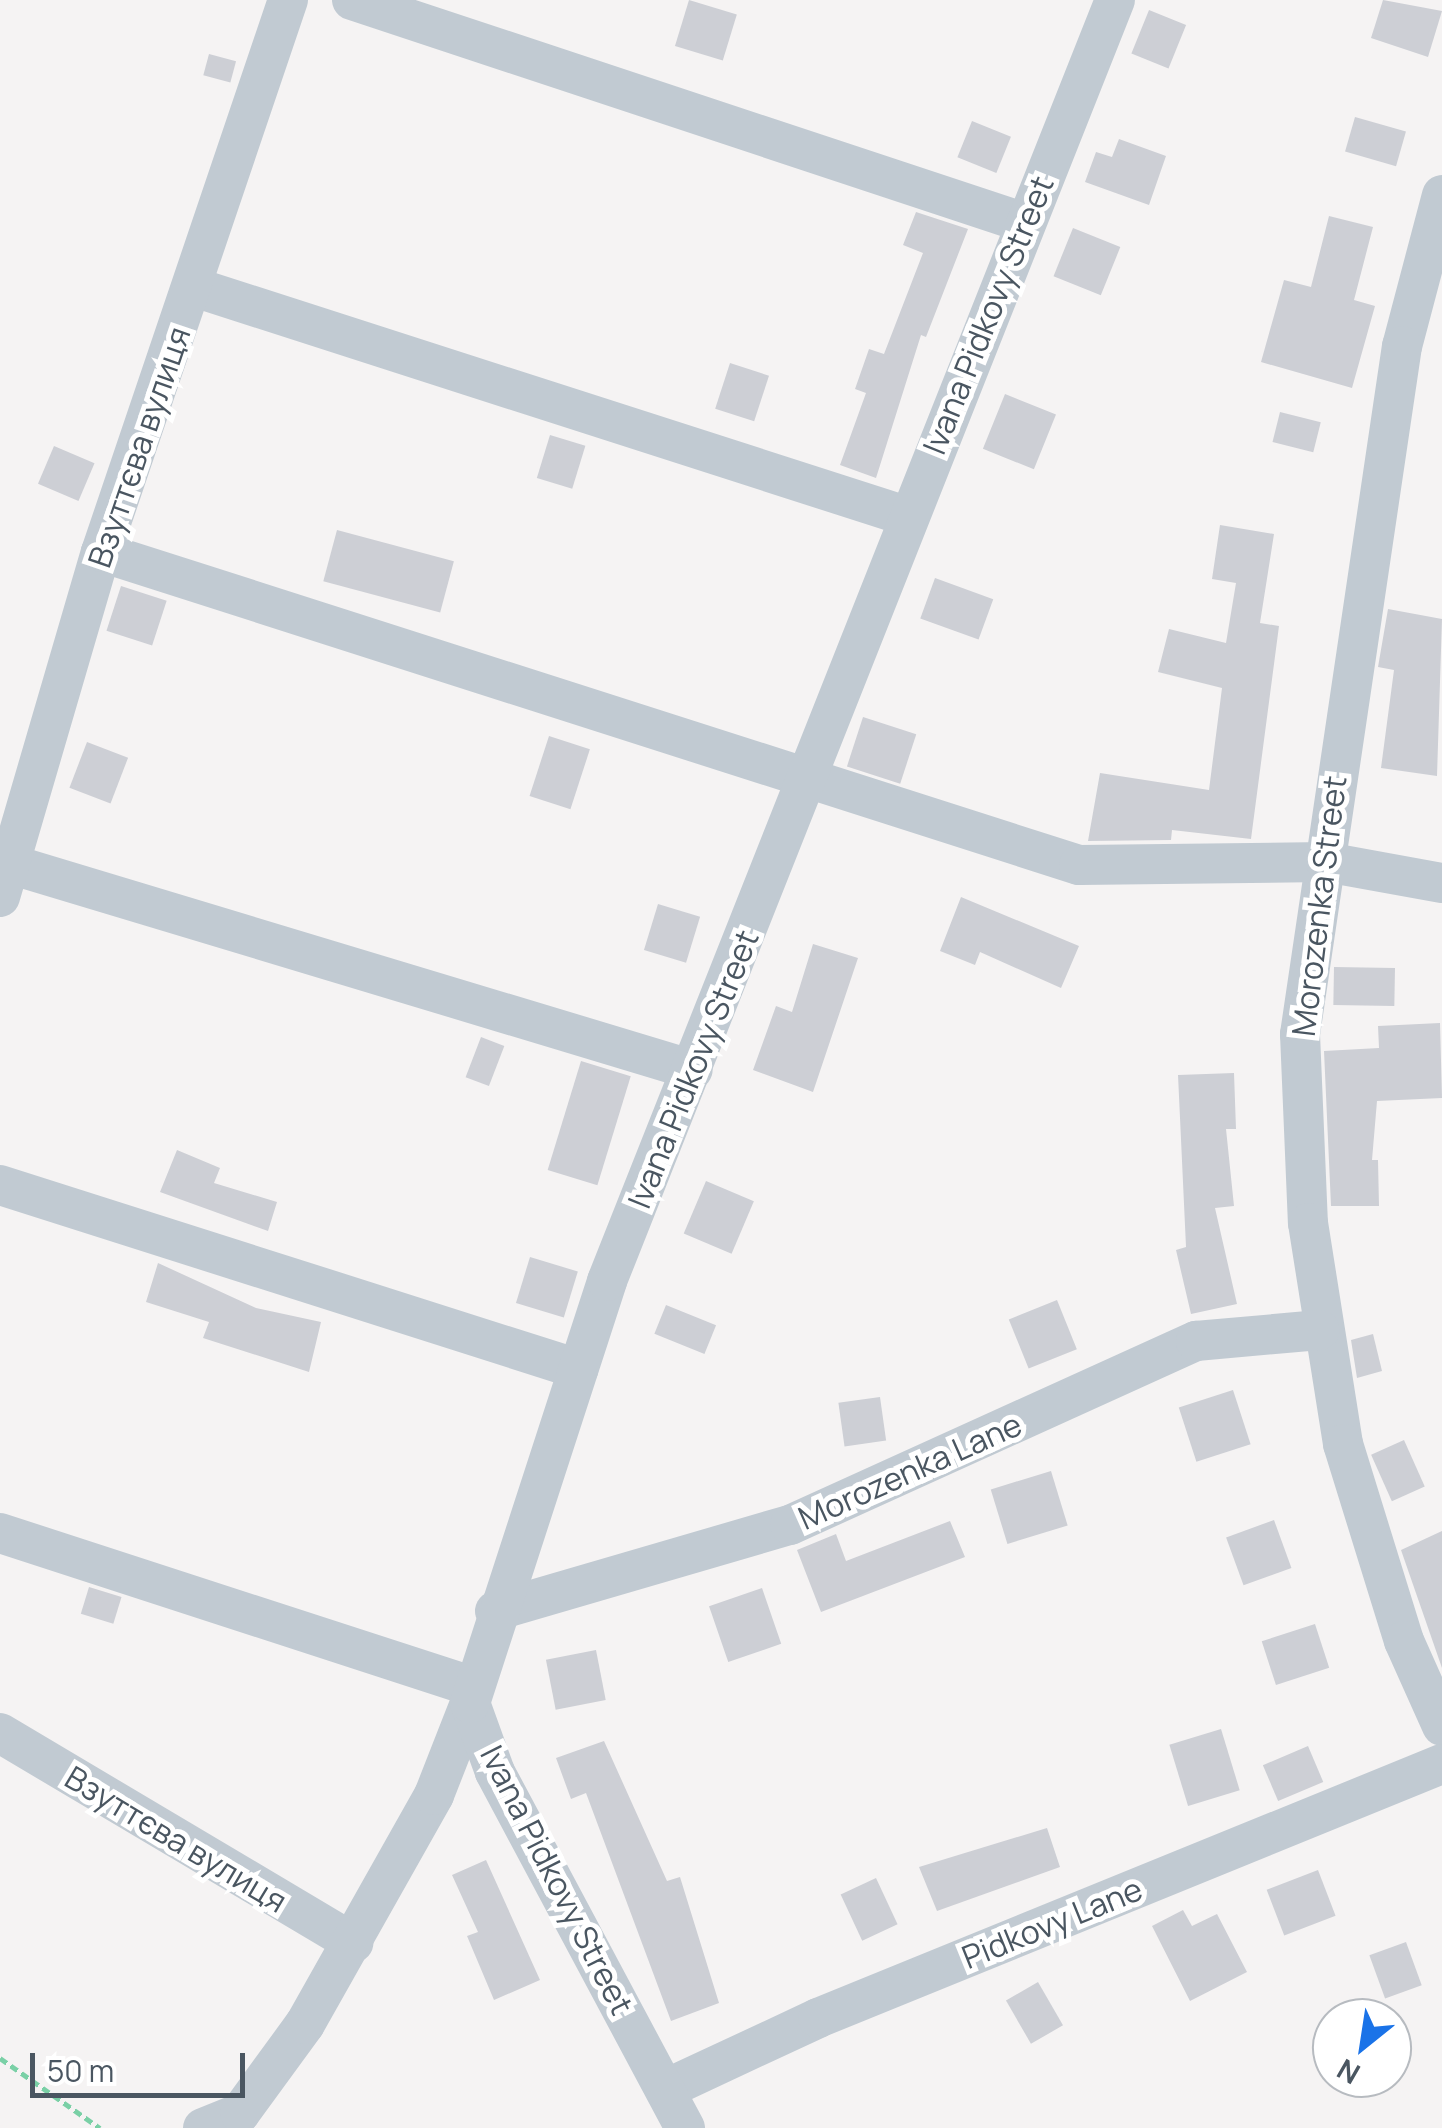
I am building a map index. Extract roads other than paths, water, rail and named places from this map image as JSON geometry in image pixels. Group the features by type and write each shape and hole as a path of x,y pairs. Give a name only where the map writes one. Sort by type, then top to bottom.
{"street":[{"name":"Взуттєва вулиця","path":"5,880 101,552 194,287 288,0"},
{"path":"352,0 1025,222"},
{"name":"Ivana Pidkovy Street","path":"685,2128 495,1772 472,1695 494,1611 578,1370 801,781 1115,0"},
{"name":"Morozenka Street","path":"1442,195 1402,346 1300,1034 1320,1330 1364,1524 1442,1726"},
{"path":"194,287 906,516"},
{"path":"101,552 801,781 1079,865 1326,862 1442,882"},
{"path":"5,880 693,1070"},
{"path":"0,1185 578,1370"},
{"name":"Morozenka Lane","path":"494,1611 790,1524 1196,1341 1320,1330"},
{"path":"0,1533 472,1695 434,1795 353,1943 241,2121 203,2128"},
{"name":"Взуттєва вулиця","path":"0,1733 353,1943"},
{"name":"Pidkovy Lane","path":"666,2089 836,2011 1442,1764"}]}
